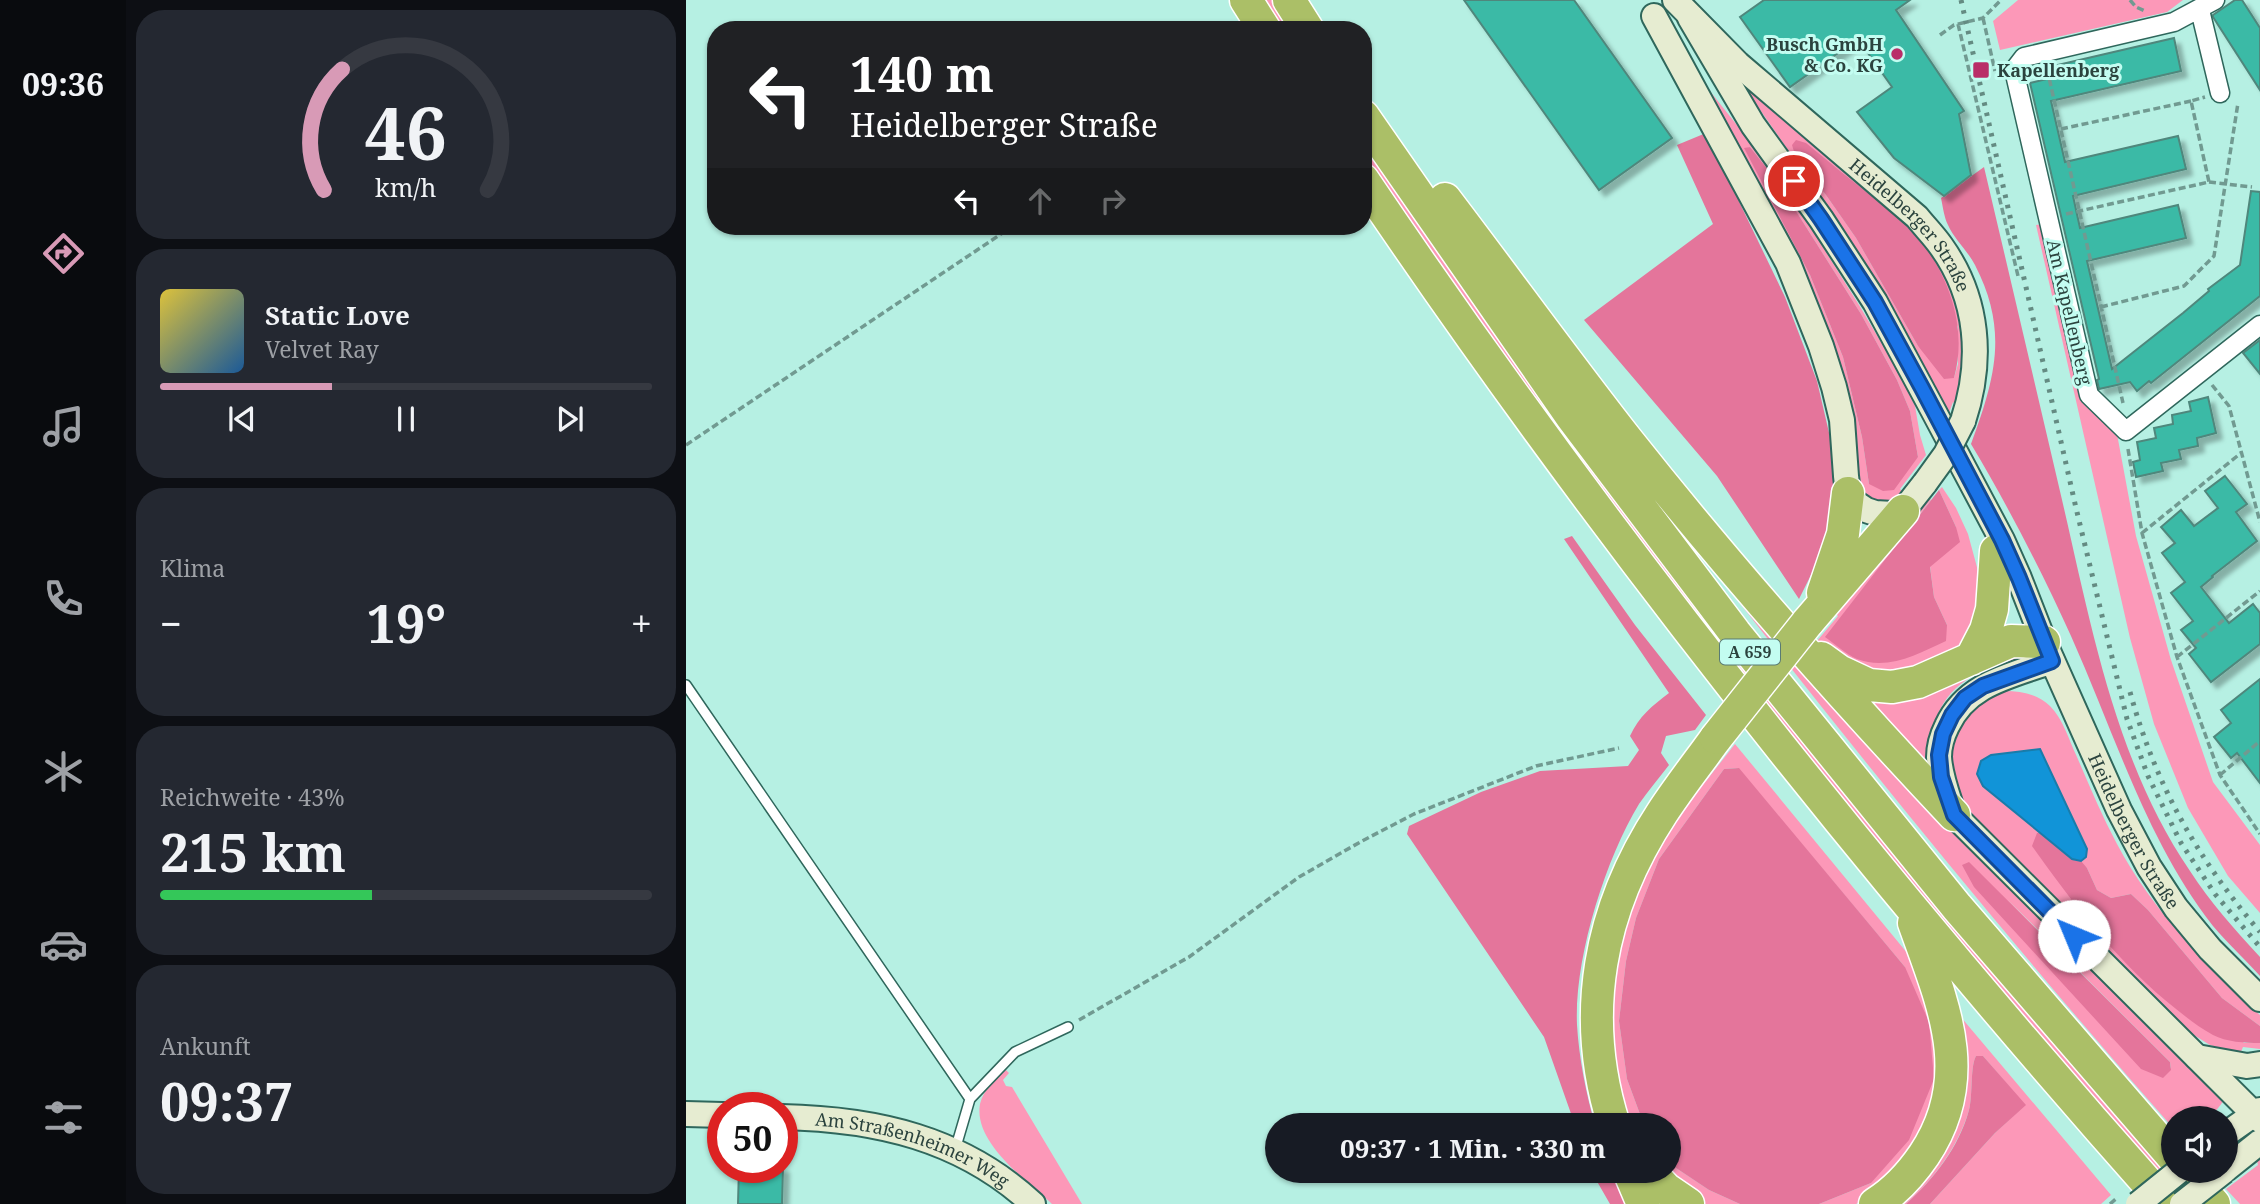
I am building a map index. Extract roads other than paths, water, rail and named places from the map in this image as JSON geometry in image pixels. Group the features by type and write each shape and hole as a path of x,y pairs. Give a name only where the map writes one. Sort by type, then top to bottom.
{"highway":[{"path":"1246,0 1259,21"},
{"path":"1289,0 1302,21"},
{"path":"1372,124 1427,174 1626,438 1702,532 1804,622 1839,671 1869,685 1892,687 1918,682 2011,641 2048,651"},
{"name":"A 659","path":"1372,129 1572,417 1735,633 1957,907 2161,1143"},
{"name":"A 659","path":"1372,193 1541,435 1648,578 1908,905 2082,1110 2166,1204"},
{"path":"1804,622 1843,534 1848,493"},
{"path":"1611,1113 1601,1073 1596,1026 1599,971 1610,922 1630,870 1661,814 1804,622 1903,511"},
{"path":"1971,659 1986,630 1992,609 1996,551"},
{"path":"1804,622 1848,702 1954,815"},
{"path":"1875,1204 1890,1195 1913,1171 1932,1143 1946,1111 1952,1083 1953,1058 1942,1004 1908,905"},
{"path":"1634,1183 1643,1204"},
{"path":"1660,1183 1688,1204"},
{"path":"2194,1183 2214,1204"}],"main road":[{"path":"1647,8 1707,79 1754,125"},
{"path":"1647,8 1788,263 1834,387 1842,420 1848,493 1852,500 1866,510 1885,514 1903,511"},
{"path":"1683,9 1754,125"},
{"name":"Heidelberger Straße","path":"1683,9 1790,111 1917,217 1942,247 1963,285 1973,323 1976,363 1966,413 1946,454 1903,511"},
{"name":"Heidelberger Straße","path":"1754,125 1821,219 1875,302 1933,410 2002,540 2119,810 2149,867 2176,908 2210,949 2260,999"},
{"name":"Heidelberger Straße","path":"1933,410 1974,508 2048,651"},
{"path":"2048,651 1983,686 1965,698 1952,715 1943,734 1939,755 1941,777 1954,815 2258,1115 2238,1127"},
{"path":"2197,1057 2247,1066 2260,1064"},
{"path":"686,1114 707,1115"},
{"name":"Am Straßenheimer Weg","path":"798,1117 861,1124 909,1133 955,1150 1017,1190 1032,1204"},
{"path":"2238,1159 2260,1142"},
{"path":"2138,1204 2166,1183"},
{"path":"2182,1204 2208,1183"}],"street":[{"name":"Am Kapellenberg","path":"2220,93 2208,5 2174,22 2024,57 2014,70 2089,395 2126,431 2260,325"}],"lane":[{"path":"686,685 970,1099"},
{"path":"955,1150 970,1099 1015,1052 1068,1027"}],"water":[{"path":"2040,749 2087,849 2086,857 2081,861 2072,859 1983,786 1977,774 1981,761 1991,755"}],"railway":[{"path":"1961,0 2076,508 2127,719 2148,776 2181,843 2215,894 2260,947"},
{"path":"2130,692 2152,759 2181,820 2217,876 2260,932"}],"place":[{"name":"Busch GmbH & Co. KG","path":"1897,54"},
{"name":"Kapellenberg","path":"1981,70"}]}
